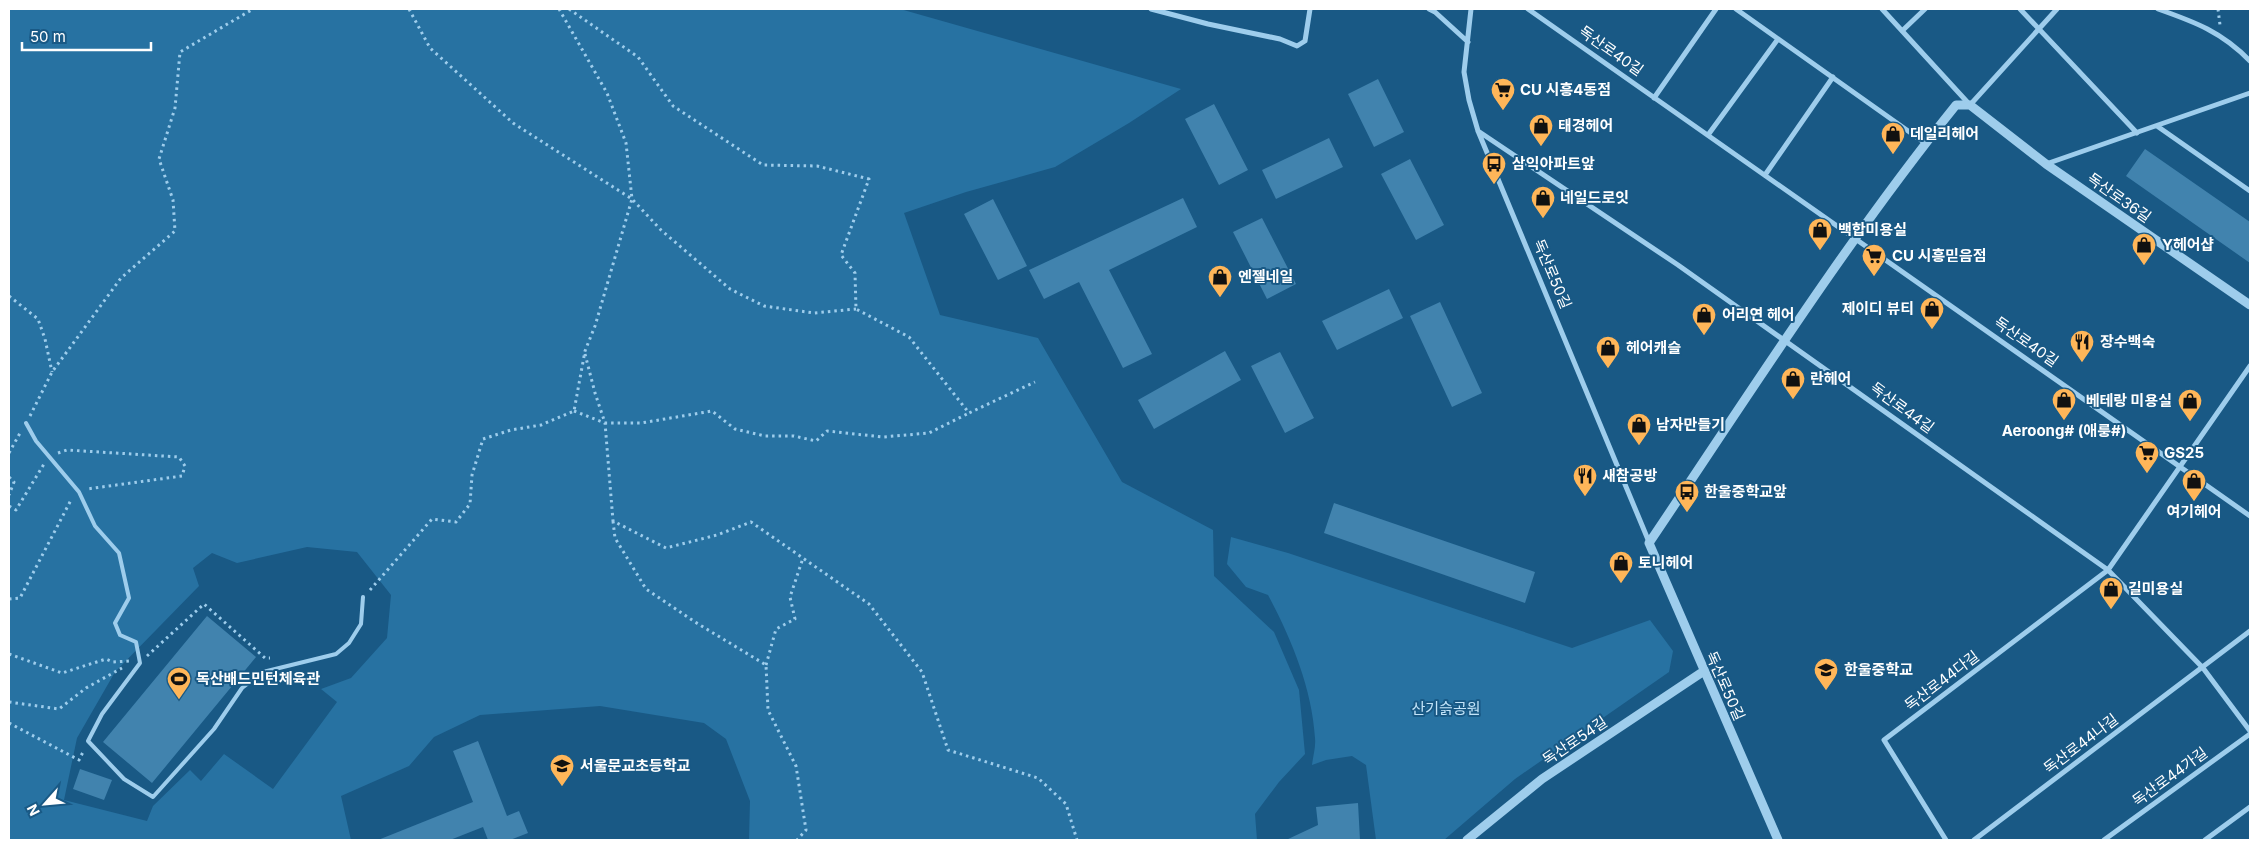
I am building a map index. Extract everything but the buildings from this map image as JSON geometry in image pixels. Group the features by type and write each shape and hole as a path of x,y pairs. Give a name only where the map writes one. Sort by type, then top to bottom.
{"street":[{"path":"1151,9 1280,40 1297,46 1305,41 1310,9"},
{"path":"1429,9 1435,12 1468,42"},
{"name":"독산로50길","path":"1472,9 1464,72 1469,100 1478,131 1649,543 1778,840"},
{"name":"독산로40길","path":"1528,9 2250,516"},
{"path":"1654,98 1716,9"},
{"path":"1736,9 1925,143"},
{"name":"독산로36길","path":"1882,9 1970,105 2046,164 2250,306"},
{"path":"1902,31 1925,9"},
{"path":"2020,9 2138,133"},
{"path":"1649,543 1786,340 1925,143 1956,105 1970,105 2057,9"},
{"path":"2158,9 2200,24 2222,35 2250,61"},
{"path":"1708,135 1778,39"},
{"path":"1765,175 1833,77"},
{"name":"독산로36길","path":"2046,164 2250,93"},
{"path":"2157,126 2250,191"},
{"name":"독산로44길","path":"1478,131 1786,340 2108,570 2203,668 2250,732"},
{"path":"2108,570 2250,366"},
{"name":"독산로44다길","path":"1946,840 1884,740 2108,570"},
{"path":"2203,668 2250,631"},
{"name":"독산로44나길","path":"1974,840 2203,668"},
{"name":"독산로54길","path":"1467,840 1542,779 1704,671"},
{"name":"독산로44가길","path":"2104,840 2250,732"},
{"path":"2205,840 2250,807"}],"lane":[{"path":"26,423 36,442 79,492 95,526 119,553 129,598 115,623 120,635 136,642 140,663 102,714 88,741 124,779 153,797 214,729 242,688 263,672 336,654 348,643 361,624 363,597"}],"path":[{"path":"9,453 52,372 121,278 175,231 173,200 159,159 175,108 180,52 253,9"},
{"path":"409,9 430,48 513,123 632,199 661,230 705,270 730,289 764,306 814,313 856,309 909,337 969,413"},
{"path":"559,9 607,93 626,143 632,199 595,326 585,352 574,411"},
{"path":"569,9 638,57 672,106 762,165 818,166 869,178 841,255 855,274 856,309"},
{"path":"9,296 38,319 45,339 52,372"},
{"path":"585,352 594,393 606,422 615,538 646,589 695,622 766,665"},
{"path":"363,597 432,519 456,522 466,510 470,504 472,475 482,439 511,430 541,425 574,411 606,422 641,424 712,411 735,430 765,436 794,436 816,440 827,431 883,437 928,433 1035,382"},
{"path":"9,477 14,482 9,495"},
{"path":"613,521 666,548 717,535 751,522 804,558 869,604 922,672 948,750 1038,778 1066,804 1077,840"},
{"path":"797,840 806,830 796,766 768,710 766,665 776,629 795,619 790,597 804,558"},
{"path":"9,702 59,709 86,688 122,668 140,663 204,604 265,658 274,658"},
{"path":"9,654 62,673 106,659 140,663"},
{"path":"9,724 79,760 88,741"}],"green space":[{"path":"9,9 900,9 1181,89 1129,123 1055,167 966,192 904,213 940,315 1038,338 1122,482 1213,530 1214,576 1274,632 1299,690 1305,754 1279,782 1255,814 1257,840 749,840 750,801 726,739 704,723 600,706 480,715 434,737 409,766 341,796 351,840 9,840","holes":["307,547 357,552 391,595 387,638 351,678 321,689 337,702 273,789 224,754 201,781 190,770 153,806 147,821 64,800 77,738 115,672 199,586 193,568 212,553 237,563"]},
{"name":"산기슭공원","path":"1231,537 1288,553 1572,648 1650,620 1673,651 1669,672 1515,779 1444,840 1376,840 1366,765 1352,756 1326,760 1312,765 1315,748 1313,719 1310,701 1299,664 1285,628 1268,595 1246,587 1227,564"}],"place":[{"name":"CU 시흥4동점","path":"1503,111"},
{"name":"태경헤어","path":"1541,147"},
{"name":"데일리헤어","path":"1893,155"},
{"name":"삼익아파트앞","path":"1494,185"},
{"name":"네일드로잇","path":"1543,219"},
{"name":"백합미용실","path":"1820,251"},
{"name":"Y헤어샵","path":"2144,266"},
{"name":"CU 시흥믿음점","path":"1874,277"},
{"name":"엔젤네일","path":"1220,298"},
{"name":"제이디 뷰티","path":"1932,330"},
{"name":"어리연 헤어","path":"1704,336"},
{"name":"장수백숙","path":"2082,363"},
{"name":"헤어캐슬","path":"1608,369"},
{"name":"란헤어","path":"1793,400"},
{"name":"Aeroong# (애룽#)","path":"2064,421"},
{"name":"베테랑 미용실","path":"2190,422"},
{"name":"남자만들기","path":"1639,446"},
{"name":"GS25","path":"2147,474"},
{"name":"새참공방","path":"1585,497"},
{"name":"여기헤어","path":"2194,502"},
{"name":"한울중학교앞","path":"1687,513"},
{"name":"토니헤어","path":"1621,584"},
{"name":"길미용실","path":"2111,610"},
{"name":"한울중학교","path":"1826,691"},
{"name":"독산배드민턴체육관","path":"179,700"},
{"name":"서울문교초등학교","path":"562,787"}]}
